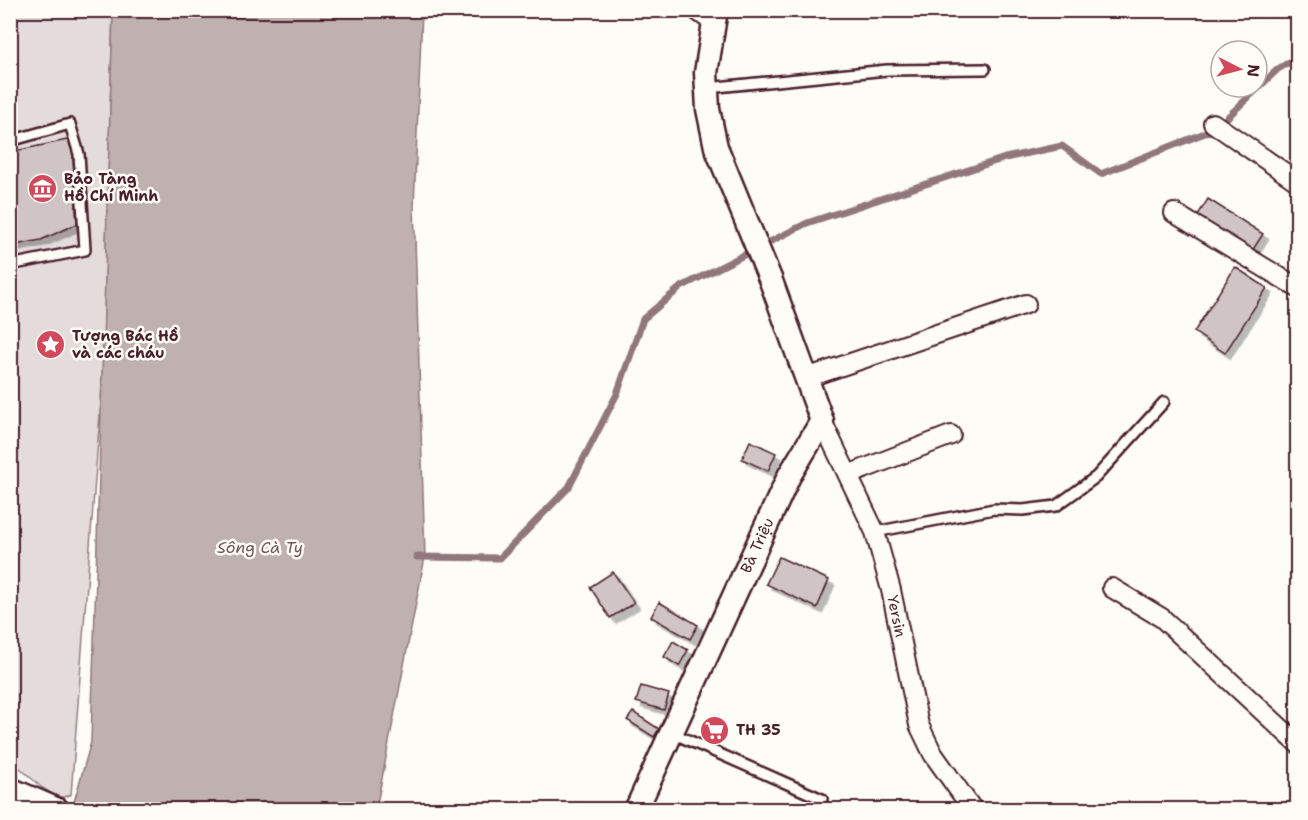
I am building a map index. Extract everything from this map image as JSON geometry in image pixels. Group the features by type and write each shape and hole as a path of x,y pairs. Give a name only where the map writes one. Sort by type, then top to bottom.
{"street":[{"path":"709,15 706,73 708,109 716,147 771,281 822,421"},
{"path":"1213,123 1298,182"},
{"path":"1174,213 1298,288"},
{"path":"806,378 1026,304"},
{"name":"Yersin","path":"822,421 875,532 891,590 919,725 933,754 973,810"},
{"name":"Bà Triệu","path":"636,810 789,476 822,421"},
{"path":"848,475 951,435"},
{"path":"1112,588 1162,618 1298,744"},
{"path":"10,789 55,808"}],"lane":[{"path":"707,88 887,70 985,69"},
{"path":"10,141 70,124 79,154 85,250 10,265"},
{"path":"875,532 994,509 1023,510 1056,506 1096,477 1164,402"},
{"path":"672,732 822,799"}],"shaded area":[{"path":"11,11 113,11 102,388 71,795 59,798 41,787 11,760"}],"water":[{"name":"Sông Cà Ty","path":"113,11 422,11 414,206 425,557 376,809 72,809 91,742"}],"building":[{"name":"Bảo Tàng Hồ Chí Minh","path":"72,139 77,224 41,240 10,246 10,152"},
{"path":"1208,199 1263,234 1245,262 1191,226"},
{"path":"1235,267 1267,288 1225,353 1194,332"},
{"path":"750,441 776,453 768,471 742,459"},
{"path":"779,557 829,580 817,608 766,584"},
{"path":"613,572 634,603 610,618 590,587"},
{"path":"659,602 698,625 690,639 651,617"},
{"path":"673,641 688,650 679,666 664,657"},
{"path":"641,686 669,694 664,710 636,702"},
{"path":"633,712 659,729 654,737 627,720"}],"waterway":[{"path":"417,557 500,558 569,487 617,394 643,319 681,287 807,223 1005,158 1062,146 1101,174 1215,129 1278,69 1298,57"}],"place":[{"name":"Bảo Tàng Hồ Chí Minh","path":"43,188"},
{"name":"Tượng Bác Hồ và các cháu","path":"51,345"},
{"name":"TH 35","path":"715,730"}]}
